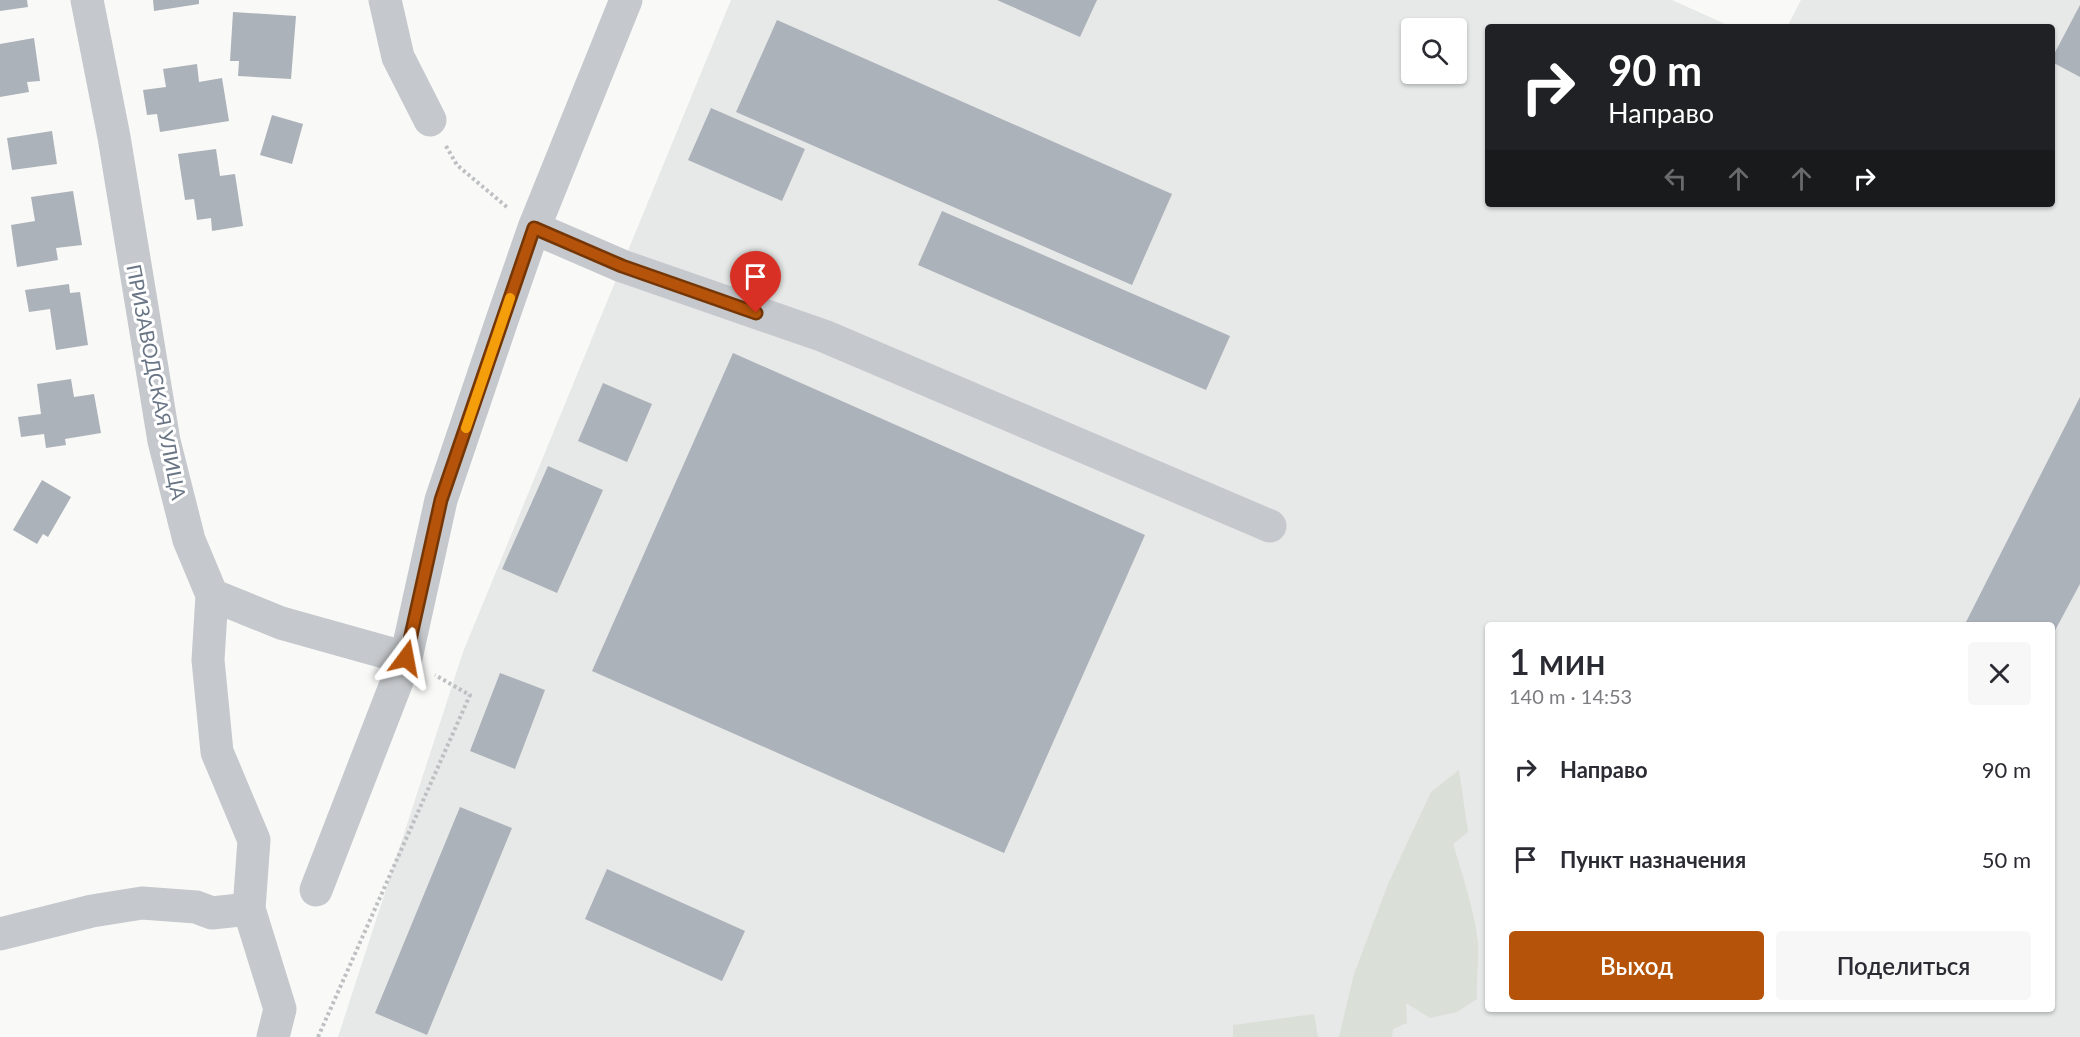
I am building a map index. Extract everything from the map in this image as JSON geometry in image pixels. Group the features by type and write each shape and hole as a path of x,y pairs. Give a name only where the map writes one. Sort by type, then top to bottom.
{"street":[{"name":"ПРИЗАВОДСКАЯ УЛИЦА","path":"87,0 114,137 164,441 189,540 212,595 208,660 217,752 254,840 249,909 280,1009 279,1035"},
{"path":"385,0 399,57 430,120"},
{"path":"316,890 406,658 441,500 534,228 626,0"},
{"path":"534,228 622,266 824,336 1270,526"},
{"path":"212,595 281,623 406,658"},
{"path":"0,934 92,911 142,903 196,907 212,913 249,909"}],"path":[{"path":"430,120 457,165 534,228"},
{"path":"318,1037 470,695 406,658"}],"shaded area":[{"path":"731,0 1672,0 1725,24 1485,24 1485,207 2055,207 2055,24 1789,24 1801,0 2080,0 2080,1037 338,1037 463,652"},
{"path":"1459,770 1468,832 1453,844 1468,893 1476,930 1478,943 1477,999 1457,1012 1430,1018 1406,1003 1407,1023 1393,1029 1392,1037 1339,1037 1354,974 1388,884 1431,792"},
{"path":"1314,1014 1318,1037 1233,1037 1233,1025"}],"building":[{"path":"0,0 27,0 28,7 0,11"},
{"path":"153,0 199,0 199,4 154,11"},
{"path":"997,0 1097,0 1080,37"},
{"path":"2080,5 2080,77 2055,64 2055,52"},
{"path":"233,12 296,16 291,79 238,76 239,61 230,61"},
{"path":"777,20 1172,194 1132,285 736,112"},
{"path":"34,38 40,81 27,82 29,92 0,97 0,44"},
{"path":"197,64 199,82 222,78 229,121 160,132 157,114 147,115 143,90 166,87 163,69"},
{"path":"711,108 805,149 782,201 688,160"},
{"path":"272,115 303,124 292,164 260,155"},
{"path":"52,131 57,164 12,170 7,138"},
{"path":"216,149 220,176 235,174 243,226 212,231 211,218 197,220 194,199 185,200 178,154"},
{"path":"73,191 82,245 56,248 58,260 17,267 11,225 35,221 31,197"},
{"path":"942,211 1230,336 1206,390 918,265"},
{"path":"69,284 70,293 80,292 88,345 56,350 50,309 29,312 25,290"},
{"path":"733,353 1145,535 1004,853 592,671"},
{"path":"71,379 74,397 94,394 101,433 65,439 66,445 46,448 44,434 21,437 18,417 41,414 37,384"},
{"path":"603,383 652,404 627,462 578,441"},
{"path":"2080,397 2080,584 2055,630 2055,622 1966,622"},
{"path":"548,466 603,490 557,593 502,569"},
{"path":"42,480 71,497 48,537 43,534 37,544 13,530"},
{"path":"500,673 545,690 515,769 470,751"},
{"path":"460,807 512,828 427,1035 375,1013"},
{"path":"607,869 745,931 722,981 585,919"}],"slow traffic":[{"path":"466,428 510,298"}],"route":[{"path":"406,658 441,500 534,228 622,266 756,313"}]}
